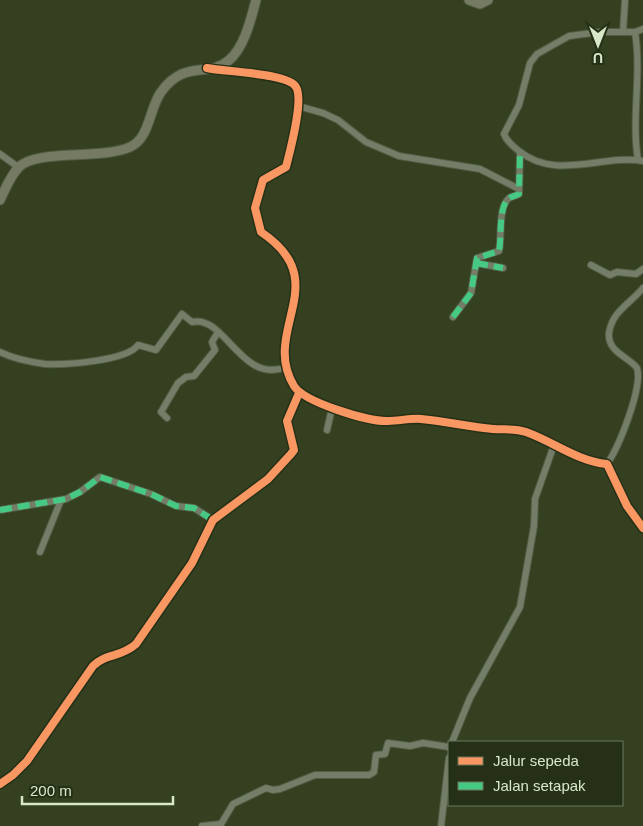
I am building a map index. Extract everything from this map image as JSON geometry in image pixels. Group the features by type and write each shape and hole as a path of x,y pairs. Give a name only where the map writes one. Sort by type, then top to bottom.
{"main road":[{"path":"0,200 18,167 40,158 103,154 136,144 143,134 160,94 167,85 184,73 224,64 232,57 248,27 256,0"},
{"path":"469,0 480,4 488,0"}],"street":[{"path":"623,32 625,0"},
{"path":"635,32 638,52 635,144 640,161 552,165 536,162 520,152 508,141 504,131 519,105 532,59 559,39 569,36 635,32 643,29"},
{"path":"207,68 270,76 288,80 296,87 298,106 286,166 263,180 255,208 262,232 273,240 290,258 297,284 287,336 286,367 299,393 332,408 387,421 415,418 494,429 515,429 584,459 607,464"},
{"path":"298,106 322,112 338,120 366,142 399,156 480,169 519,189"},
{"path":"453,317 470,293 476,263 480,256 499,251 502,237 499,224 508,199 518,196 520,152"},
{"path":"0,154 18,167"},
{"path":"476,263 503,268"},
{"path":"591,265 610,274 617,272 636,274 643,269"},
{"path":"607,464 622,441 641,383 636,366 617,352 610,341 609,334 618,312 643,288"},
{"path":"0,352 22,360 56,364 120,356 132,351 138,345 156,350 182,314 192,322 202,321 218,332 257,368 278,370 286,367"},
{"path":"167,418 161,412 178,383 186,377 194,376 215,350 212,342 218,332"},
{"path":"0,784 13,775 27,761 69,698 99,660 124,654 136,644 192,563 213,520 268,479 291,454 293,446 288,434 286,421 299,393"},
{"path":"327,430 332,408"},
{"path":"452,741 470,698 520,606 534,526 535,499 554,446"},
{"path":"607,464 627,506 643,528"},
{"path":"0,510 60,500 80,492 100,477 151,494 176,506 194,508 213,520"},
{"path":"40,552 60,500"},
{"path":"202,826 221,824 233,804 266,788 280,789 315,774 369,775 374,772 376,755 385,754 388,743 410,746 424,743 448,747"},
{"path":"441,826 448,766"}],"marked path":[{"path":"453,317 471,293 477,258 499,251 505,204 509,198 519,194 520,152"},
{"path":"476,263 503,268"},
{"path":"0,510 66,499 80,492 100,477 151,494 176,506 194,508 213,520"}],"cycle path":[{"path":"207,68 281,79 291,82 296,87 298,94 296,126 286,167 263,180 255,208 261,232 283,251 293,269 295,288 285,345 286,365 294,386 310,398 352,415 388,421 421,419 484,428 518,430 536,436 586,459 607,464 627,506 643,528"},
{"path":"0,784 13,775 27,761 93,666 103,659 124,652 136,644 192,563 213,520 268,479 291,454 294,450 287,421 299,393"}]}
